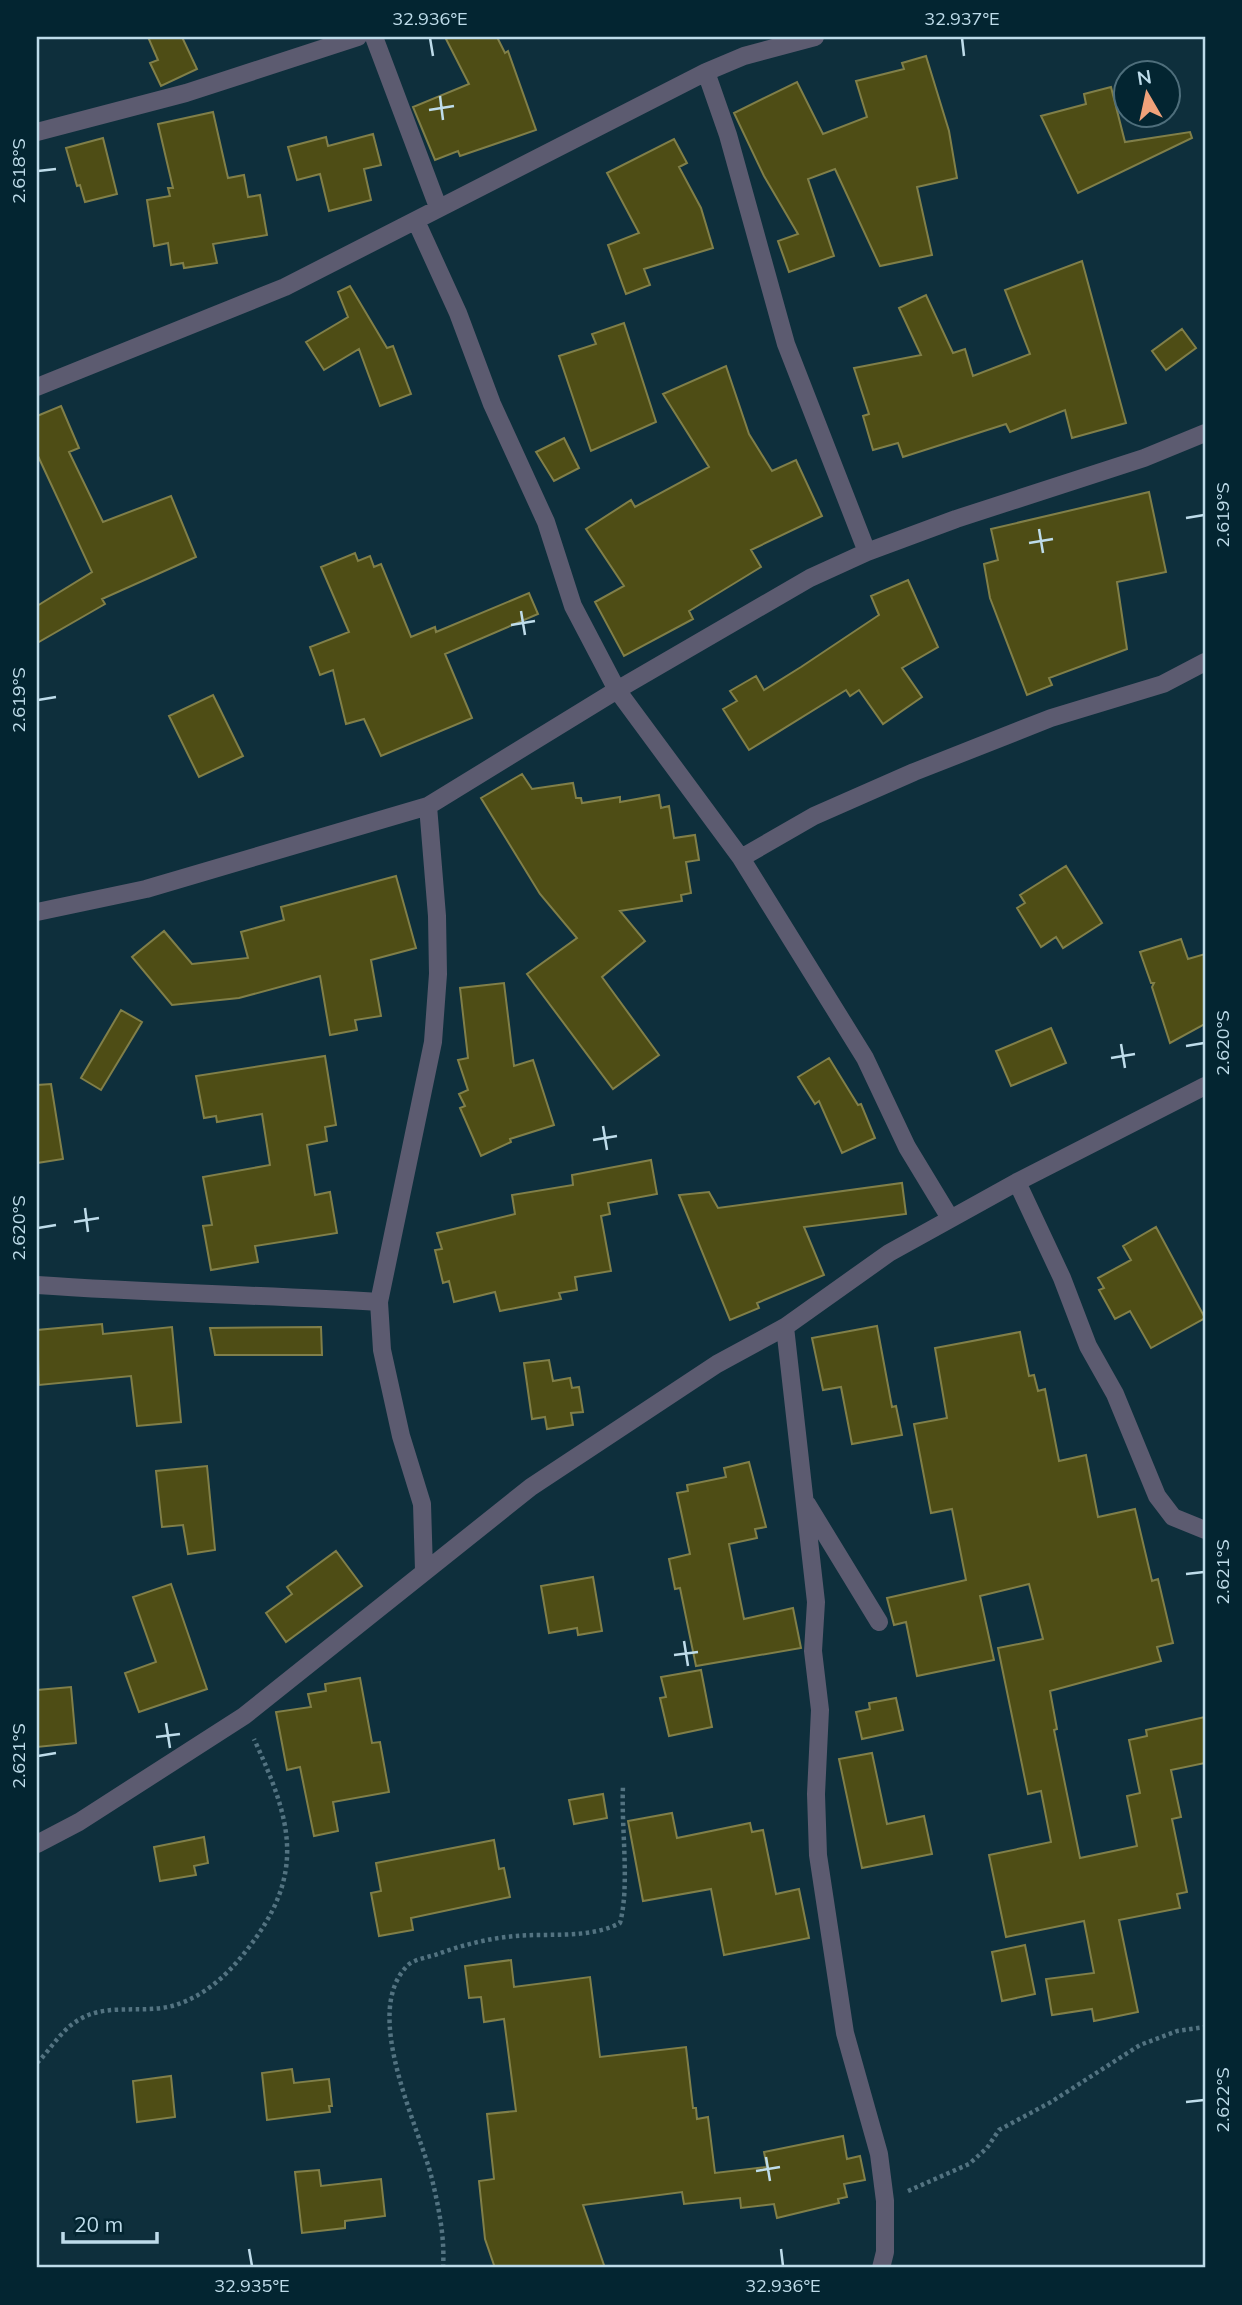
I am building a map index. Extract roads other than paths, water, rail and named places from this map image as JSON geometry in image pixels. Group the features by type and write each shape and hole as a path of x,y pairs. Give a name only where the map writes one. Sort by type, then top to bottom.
{"street":[{"path":"37,132 186,93 358,37"},
{"path":"374,37 438,208"},
{"path":"37,387 285,287 706,72 744,56 815,37"},
{"path":"706,72 728,135 786,344 867,552"},
{"path":"416,222 458,313 492,404 546,522 573,606 617,690 741,858 864,1058 907,1147 950,1218"},
{"path":"37,912 146,889 428,806 617,690 789,590 867,552 1024,494 1144,458 1205,433"},
{"path":"741,858 814,816 914,772 1051,718 1163,684 1205,662"},
{"path":"425,1570 422,1504 401,1436 382,1350 379,1302 433,1042 437,928 428,806"},
{"path":"37,1844 79,1822 244,1716 531,1487 718,1364 785,1327 889,1253 1017,1182 1205,1086"},
{"path":"1017,1182 1062,1278 1088,1346 1115,1394 1157,1496 1173,1517 1205,1530"},
{"path":"37,1284 170,1294 285,1296 379,1302"},
{"path":"785,1327 816,1602 813,1651 820,1710 816,1794 818,1855 845,2033 879,2154 885,2201 885,2252 881,2268"},
{"path":"805,1502 879,1622"}]}
